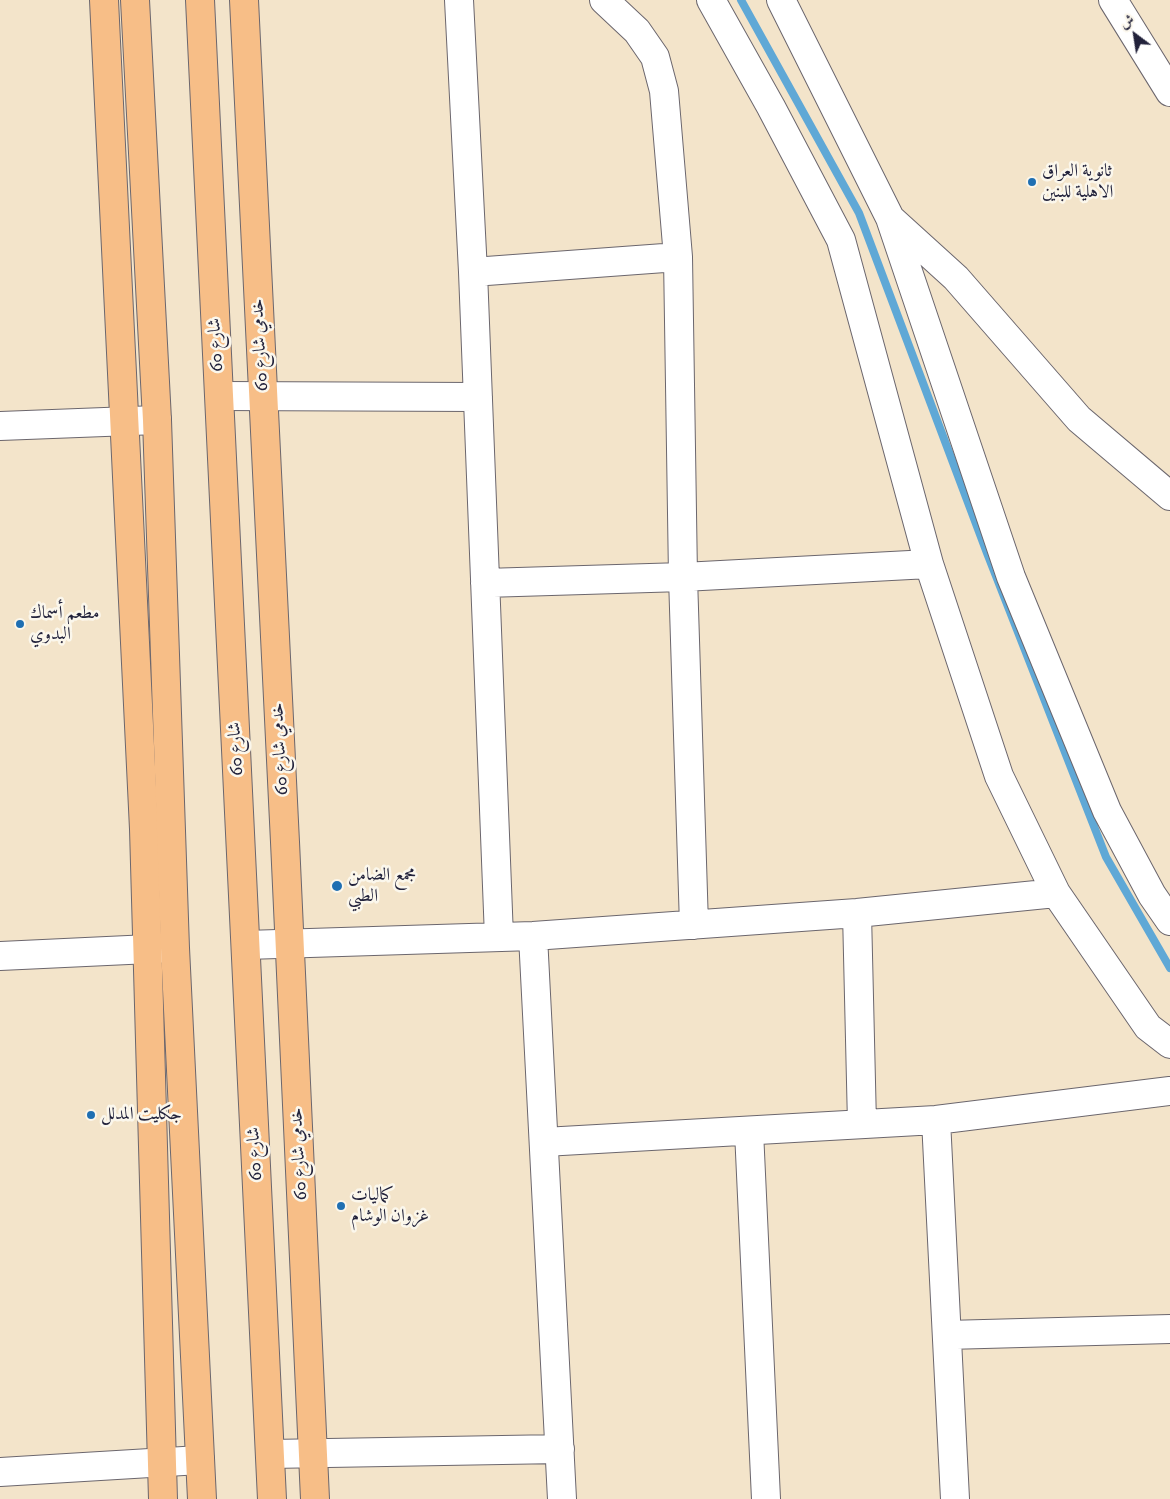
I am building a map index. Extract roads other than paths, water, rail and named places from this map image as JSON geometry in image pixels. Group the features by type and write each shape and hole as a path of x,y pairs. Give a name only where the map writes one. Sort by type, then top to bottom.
{"main road":[{"path":"104,0 144,829 163,1499"},
{"path":"135,0 157,420 175,948 202,1499"},
{"name":"شارع 60","path":"200,0 272,1499"},
{"name":"خدمي شارع 60","path":"244,0 315,1499"}],"street":[{"path":"459,0 478,396 499,937"},
{"path":"604,0 637,31 655,57 664,91 678,256 683,577 694,925"},
{"path":"711,0 771,107 841,240 929,564 999,776 1056,893 1148,1027 1170,1044"},
{"path":"781,0 890,218 1011,577 1107,811 1152,896 1170,921"},
{"path":"1113,0 1170,92"},
{"path":"890,218 956,278 1079,419 1170,496"},
{"path":"472,272 678,256"},
{"path":"220,396 478,396"},
{"path":"0,426 157,420"},
{"path":"485,583 683,577 929,564"},
{"path":"246,945 533,936 857,913 1056,893"},
{"path":"857,913 862,1124"},
{"path":"533,936 562,1499"},
{"path":"0,956 175,948"},
{"path":"544,1142 936,1120 1170,1091"},
{"path":"936,1120 955,1499"},
{"path":"749,1131 766,1499"},
{"path":"947,1335 1170,1328"},
{"path":"270,1454 560,1449"},
{"path":"0,1472 200,1460"}],"waterway":[{"path":"741,0 859,213 987,553 1106,857 1170,968"}],"place":[{"name":"ثانوية العراق الاهلية للبنين","path":"1032,182"},
{"name":"مطعم أسماك البدوي","path":"20,624"},
{"name":"مجمع الضامن الطبي","path":"337,886"},
{"name":"جكليت المدلل","path":"91,1115"},
{"name":"كماليات غزوان الوشام","path":"341,1206"}]}
